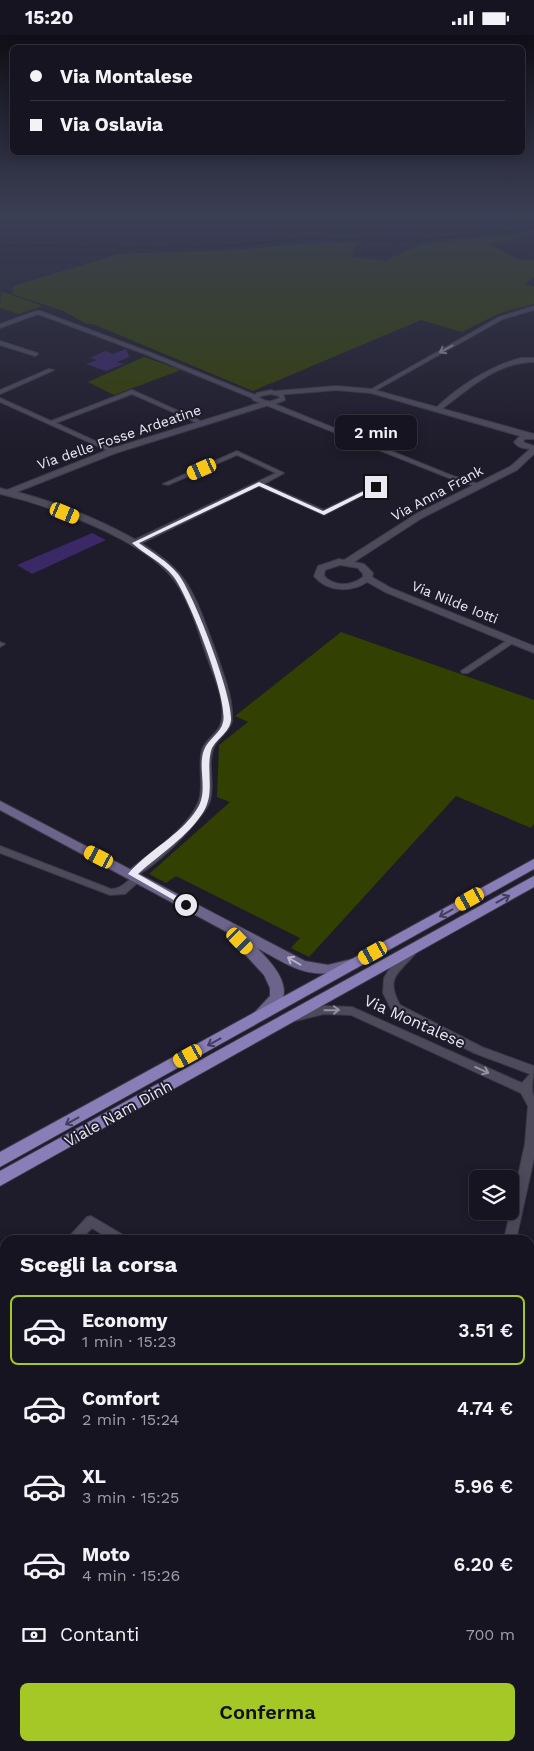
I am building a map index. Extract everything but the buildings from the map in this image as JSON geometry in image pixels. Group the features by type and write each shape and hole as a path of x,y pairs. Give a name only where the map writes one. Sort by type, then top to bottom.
{"main road":[{"path":"0,805 227,927 268,946 302,966 328,971 357,962"},
{"name":"Viale Nam Dinh","path":"0,1160 534,863"},
{"name":"Viale Nam Dinh","path":"0,1179 534,881"},
{"path":"227,927 275,979 278,990 274,1003 257,1018"}],"street":[{"path":"371,391 501,318 534,308"},
{"path":"0,326 38,312 147,353 257,397 268,404 451,477 479,485"},
{"path":"0,319 9,315 22,318"},
{"path":"0,343 35,354"},
{"path":"437,410 503,365 513,360 534,360"},
{"path":"0,392 51,370"},
{"path":"268,404 281,397 307,390 336,388 371,391 534,437"},
{"path":"51,423 132,392 202,423"},
{"path":"257,397 281,397"},
{"name":"Via delle Fosse Ardeatine","path":"240,410 257,397"},
{"path":"281,397 289,411"},
{"path":"0,400 113,451"},
{"name":"Via delle Fosse Ardeatine","path":"3,492 113,451 240,410 268,404"},
{"path":"504,428 520,443 534,449"},
{"path":"520,443 526,437 534,437"},
{"path":"520,443 523,459"},
{"name":"Via Anna Frank","path":"347,562 391,533 514,468 534,449"},
{"path":"135,543 281,473 237,453 166,484"},
{"path":"259,484 324,513 376,487"},
{"path":"0,849 110,892 121,892 200,811 206,800 207,750 225,727 228,720 219,677 202,631 176,575 162,562 135,543 38,502 3,492"},
{"path":"361,566 363,553"},
{"path":"367,577 368,573 361,566 347,562 325,565 321,568 319,576 327,583 334,585 358,584 388,590"},
{"path":"358,584 367,577"},
{"path":"367,577 388,590"},
{"name":"Via Nilde Iotti","path":"388,590 534,650"},
{"name":"Via Nilde Iotti","path":"465,671 512,641"},
{"name":"Via Montalese","path":"415,949 392,971 388,978 388,993 396,1008 478,1050 534,1071"},
{"name":"Via Montalese","path":"285,1021 324,1010 352,1011 526,1089"},
{"path":"511,1235 532,1142 534,1105 526,1095 526,1089 527,1084 534,1077"},
{"path":"77,1235 90,1221 113,1235"}],"green space":[{"path":"1,295 12,295 43,306 18,314 0,308"},
{"path":"16,295 534,295 534,304 500,313 462,332 421,320 253,391 93,324 87,324 63,311"},
{"path":"144,357 181,370 114,395 88,382"},
{"path":"341,632 534,700 534,824 531,828 456,796 309,957 291,948 300,938 176,876 166,883 149,874 230,802 217,797 219,745 248,722 235,716"}],"route":[{"path":"186,905 132,874 175,837 200,811 206,800 207,750 225,727 228,720 219,677 202,631 182,586 176,575 162,562 135,543 259,484 324,513 376,487"}]}
